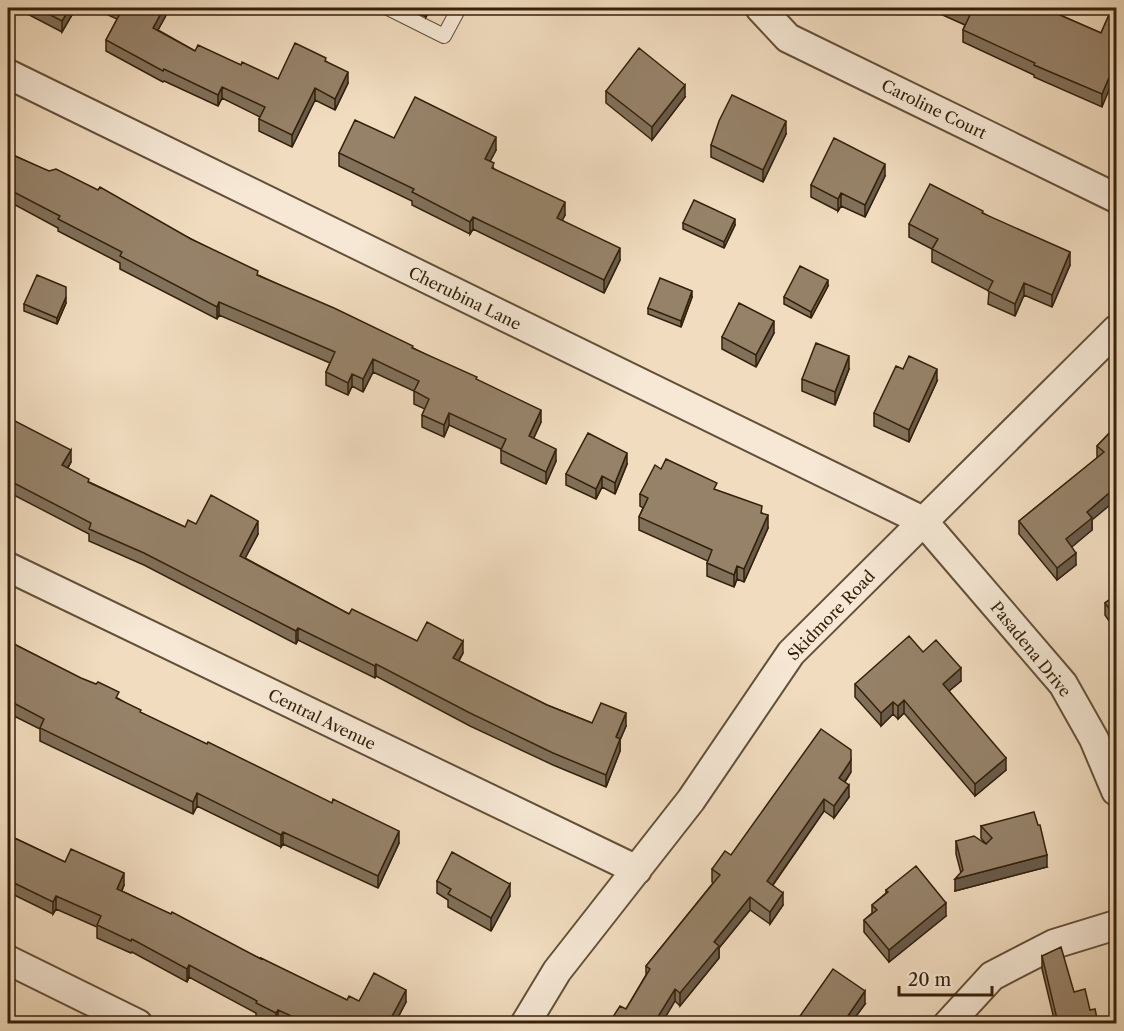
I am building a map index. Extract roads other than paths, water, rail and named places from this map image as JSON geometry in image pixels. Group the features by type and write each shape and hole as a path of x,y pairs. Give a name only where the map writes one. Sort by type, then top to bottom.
{"street":[{"name":"Caroline Court","path":"760,8 788,38 1116,198"},
{"name":"Cherubina Lane","path":"8,74 923,521"},
{"name":"Skidmore Road","path":"525,1023 557,971 692,800 791,653 1116,330"},
{"name":"Pasadena Drive","path":"923,521 1063,684 1094,739 1116,791"},
{"name":"Central Avenue","path":"8,567 637,870"},
{"path":"948,1023 992,976 1054,944 1116,925"},
{"path":"8,960 138,1023"}],"lane":[{"path":"388,8 444,36 459,8"}]}
